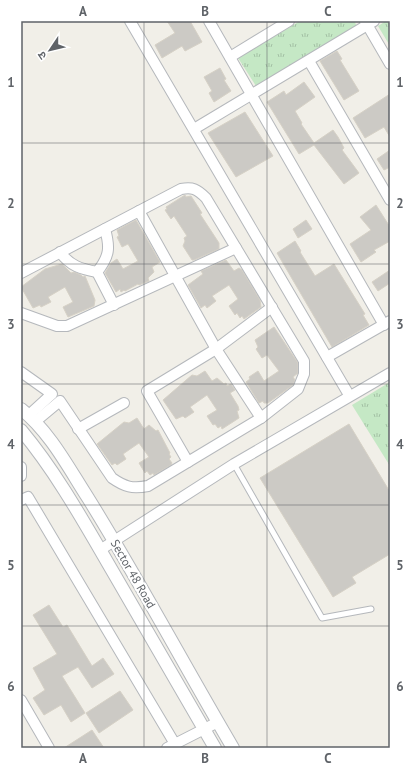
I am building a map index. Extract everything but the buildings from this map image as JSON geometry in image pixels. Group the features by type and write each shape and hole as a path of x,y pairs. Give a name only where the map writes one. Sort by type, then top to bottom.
{"street":[{"path":"130,21 349,395"},
{"path":"209,21 387,323 327,357"},
{"path":"230,57 287,21"},
{"path":"194,130 309,61 369,22 390,64"},
{"path":"309,61 390,200"},
{"path":"21,273 181,189 192,187 200,191 206,198 304,361 304,374 298,388 261,418 148,486 135,489 124,487 112,478 60,401 29,415"},
{"path":"139,211 216,349 261,418"},
{"path":"97,272 105,262 109,244 105,229"},
{"path":"21,313 49,324 67,326 236,248"},
{"path":"60,252 67,261 78,268 97,272"},
{"path":"97,272 114,305"},
{"path":"188,462 146,391 216,349 272,308"},
{"path":"21,372 52,394 29,415"},
{"path":"100,550 234,464 390,372"},
{"path":"78,429 124,403"},
{"name":"Sector 48 Road","path":"29,415 50,439 114,540 233,748"},
{"name":"Sector 48 Road","path":"21,430 57,480 100,550 215,748"},
{"path":"21,467 21,476"},
{"path":"21,500 28,497 171,746 218,722"},
{"path":"21,700 49,748"}],"lane":[{"path":"234,464 322,618 371,609"}],"green space":[{"path":"300,21 354,21 357,26 256,86 238,58"},
{"path":"386,21 390,21 390,46 378,26"},
{"path":"390,382 390,466 352,405"}]}
